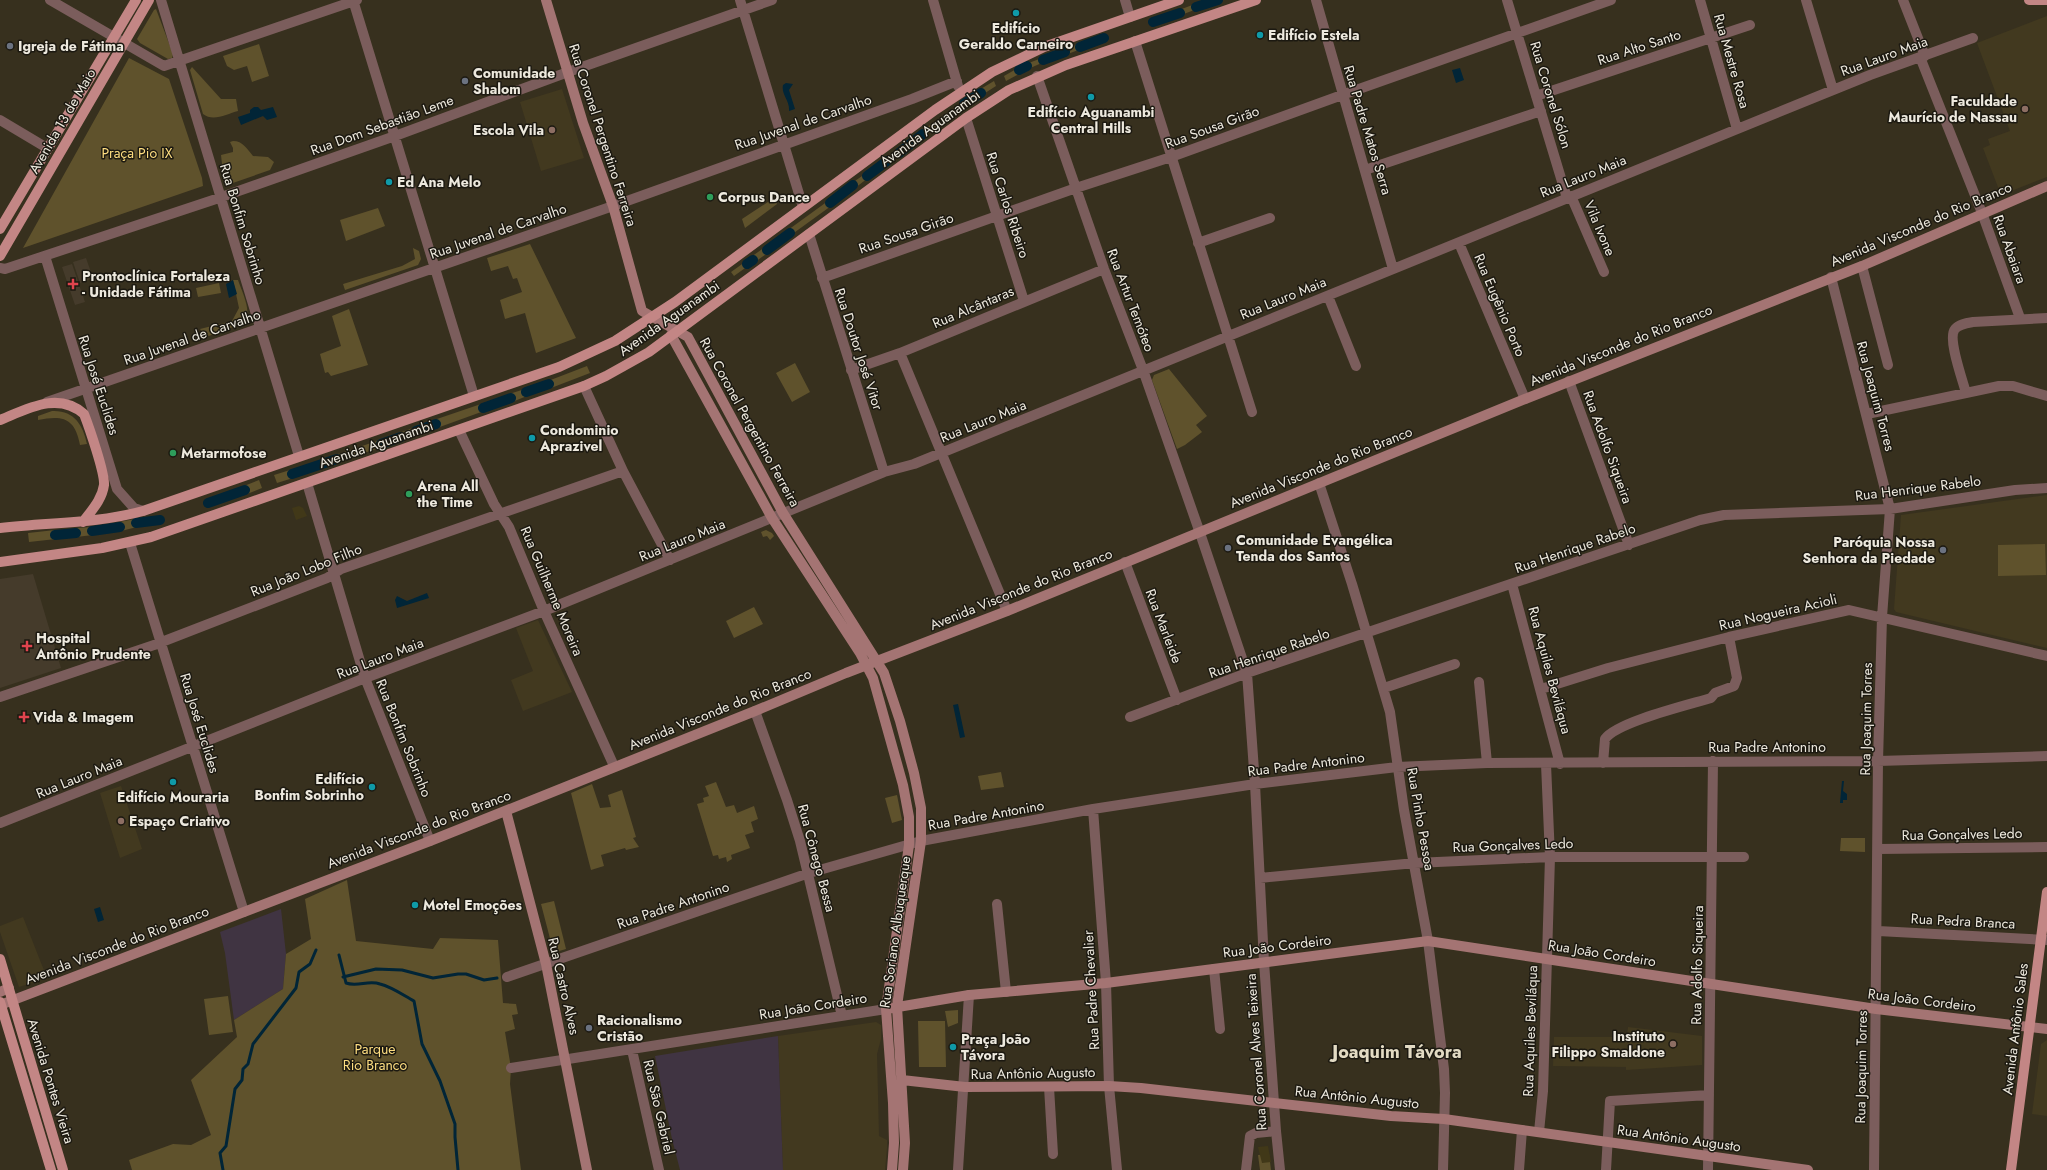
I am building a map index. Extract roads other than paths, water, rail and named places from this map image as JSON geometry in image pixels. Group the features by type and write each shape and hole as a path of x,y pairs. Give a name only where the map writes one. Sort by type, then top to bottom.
{"main road":[{"name":"Avenida 13 de Maio","path":"0,229 136,0"},
{"name":"Avenida 13 de Maio","path":"0,256 149,0"},
{"name":"Rua Coronel Pergentino Ferreira","path":"546,0 583,123 613,206 642,311 674,333 688,337 783,514 884,673 900,721 914,773 921,808 921,841"},
{"name":"Avenida Aguanambi","path":"0,528 42,523 83,522 114,518 142,511 586,356 621,338 652,317 960,92 997,69 1044,47 1179,0"},
{"name":"Avenida Aguanambi","path":"0,562 102,548 152,537 584,386 631,363 966,118 1009,90 1037,76 1256,0"},
{"path":"2029,0 2047,0"},
{"name":"Avenida Visconde do Rio Branco","path":"0,1004 430,841 866,665 1007,611 1569,381 1862,266 1953,228 1982,213 2047,186"},
{"name":"Rua Coronel Pergentino Ferreira","path":"674,333 772,518 873,678 903,785 910,817 909,844"},
{"path":"0,420 47,402 67,404 79,409 84,414 101,469 104,484 100,497 83,522"},
{"name":"Rua Castro Alves","path":"506,811 546,964 587,1170"},
{"name":"Rua Soriano Albuquerque","path":"903,1170 905,1143 897,1006 921,841"},
{"name":"Rua Soriano Albuquerque","path":"892,1170 894,1143 886,1008 909,844"},
{"name":"Avenida Antônio Sales","path":"2011,1170 2028,1027 2044,939 2047,892"},
{"name":"Rua João Cordeiro","path":"886,1008 969,995 1106,982 1428,941 1876,1009 2047,1029"},
{"path":"0,959 4,990 12,1000"},
{"name":"Avenida Pontes Vieira","path":"12,1000 64,1170"},
{"name":"Avenida Pontes Vieira","path":"0,1004 51,1170"},
{"name":"Rua Antônio Augusto","path":"902,1080 965,1087 1109,1086 1142,1088 1391,1116 1444,1119 1808,1170"},
{"path":"894,1143 905,1143"}],"street":[{"path":"50,0 161,65 168,65 180,61 354,0 474,396"},
{"name":"Rua Bonfim Sobrinho","path":"161,0 299,456"},
{"name":"Rua Dom Sebastião Leme","path":"0,268 5,269 221,197 395,136 568,72 742,5 772,0"},
{"path":"933,0 960,92"},
{"path":"1125,0 1130,17"},
{"name":"Rua Padre Matos Serra","path":"1316,0 1393,268"},
{"name":"Rua Coronel Sólon","path":"1507,0 1569,197"},
{"name":"Rua Sousa Girão","path":"822,278 1076,188 1171,157 1342,94 1611,0"},
{"name":"Rua Mestre Rosa","path":"1700,0 1737,129"},
{"path":"1806,0 1832,90"},
{"name":"Rua Abaiara","path":"1903,0 1922,56 2020,318"},
{"path":"742,5 803,207"},
{"name":"Rua Alto Santo","path":"1536,96 1750,25"},
{"name":"Rua Lauro Maia","path":"0,823 365,678 544,611 884,472 914,464 1832,90 1973,38"},
{"path":"1135,41 1252,412"},
{"name":"Rua Artur Temóteo","path":"1037,76 1104,269 1143,370 1200,532"},
{"name":"Rua Juvenal de Carvalho","path":"47,402 613,206 912,99 957,81"},
{"path":"1365,170 1541,111"},
{"name":"Rua Carlos Ribeiro","path":"966,118 1024,301"},
{"path":"0,120 47,148"},
{"name":"Vila Ivone","path":"1569,197 1604,272"},
{"path":"1198,243 1270,218"},
{"name":"Rua Doutor José Vitor","path":"809,234 884,472"},
{"name":"Rua Eugênio Porto","path":"1459,243 1525,399"},
{"name":"Rua José Euclides","path":"45,256 117,489 134,508 142,511"},
{"path":"1862,266 1888,365"},
{"name":"Rua Alcântaras","path":"851,370 900,353 1104,269"},
{"name":"Rua Joaquim Torres","path":"1831,277 1890,509 1882,617 1878,761 1878,931 1874,1170"},
{"path":"1328,296 1356,366"},
{"path":"1966,393 1953,342 1953,333 1955,329 1963,324 1972,322 2020,318 2047,318"},
{"path":"900,353 1007,611"},
{"name":"Rua Adolfo Siqueira","path":"1569,381 1629,545"},
{"path":"584,386 623,471 670,560"},
{"path":"1867,414 1999,386 2013,386 2047,396"},
{"name":"Rua Guilherme Moreira","path":"459,430 494,504 509,527 544,611 614,766"},
{"name":"Rua João Lobo Filho","path":"0,697 161,643 341,570 623,471"},
{"name":"Rua Bonfim Sobrinho","path":"307,483 365,678 430,841"},
{"name":"Rua Pinho Pessoa","path":"1319,483 1368,634 1390,712 1397,767 1428,941 1444,1070 1443,1170"},
{"name":"Rua Henrique Rabelo","path":"1130,717 1247,673 1368,634 1700,520 1724,515 1890,509 2015,490 2047,488"},
{"name":"Rua Coronel Alves Teixeira","path":"1200,532 1247,673 1255,784 1264,962 1280,1170"},
{"name":"Rua José Euclides","path":"130,543 244,912"},
{"name":"Rua Marleide","path":"1125,562 1177,700"},
{"name":"Rua Aquiles Beviláqua","path":"1512,584 1560,764"},
{"name":"Rua Nogueira Acioli","path":"1540,689 1608,668 1729,637 1849,610 2047,656"},
{"path":"1603,763 1605,739 1615,731 1638,721 1710,698 1715,693 1734,686 1737,678 1729,637"},
{"path":"1384,688 1455,664"},
{"path":"1479,682 1487,763"},
{"name":"Rua Cônego Bessa","path":"755,711 787,800 809,873 842,1016"},
{"name":"Rua Padre Antonino","path":"507,977 809,873 909,844 1093,809 1255,784 1397,767 1487,763 1560,764 1713,761 1878,761 2047,756"},
{"name":"Rua Adolfo Siqueira","path":"1708,1170 1712,985 1713,761"},
{"name":"Rua Aquiles Beviláqua","path":"1539,1132 1544,1091 1546,959 1550,857 1546,764"},
{"name":"Rua Padre Chevalier","path":"1093,809 1106,982 1109,1086 1116,1170"},
{"name":"Rua Gonçalves Ledo","path":"1878,849 2047,847"},
{"name":"Rua Gonçalves Ledo","path":"1260,878 1415,863 1550,857 1744,856"},
{"path":"997,904 1006,992"},
{"name":"Rua Pedra Branca","path":"1878,931 2044,939"},
{"path":"1214,968 1220,1029"},
{"path":"958,1170 965,1087 969,995"},
{"name":"Rua João Cordeiro","path":"511,1068 632,1050 886,1008"},
{"name":"Rua São Gabriel","path":"632,1050 659,1170"},
{"path":"1049,1087 1052,1154"},
{"path":"1606,1170 1610,1100 1710,1095"},
{"path":"1519,1170 1522,1130"},
{"path":"1246,1170 1250,1136 1256,1133 1276,1131"}],"water":[{"path":"1460,68 1464,80 1456,83 1452,70"},
{"path":"786,83 793,84 789,90 795,109 789,111 783,89 783,85"},
{"path":"254,107 258,107 261,110 273,107 277,117 267,120 263,116 241,125 238,117 250,113 250,110"},
{"path":"233,280 237,294 229,298 226,284"},
{"path":"427,593 429,598 397,608 395,600 397,596 407,601"},
{"path":"958,704 965,737 960,738 953,705"},
{"path":"1842,781 1844,781 1843,791 1847,794 1847,800 1843,800 1843,803 1840,803"},
{"path":"100,907 104,920 98,922 94,909"}],"waterway":[{"path":"1196,7 1218,0"},
{"path":"1153,22 1180,13"},
{"path":"1080,47 1104,38"},
{"path":"1043,60 1065,52"},
{"path":"1019,70 1027,66"},
{"path":"964,104 981,93"},
{"path":"899,153 923,134"},
{"path":"867,176 887,161"},
{"path":"830,203 853,185"},
{"path":"767,250 790,233"},
{"path":"747,264 753,260"},
{"path":"526,392 549,384"},
{"path":"483,408 511,398"},
{"path":"416,431 436,424"},
{"path":"381,444 401,437"},
{"path":"292,474 337,459"},
{"path":"208,503 245,490"},
{"path":"136,523 160,520"},
{"path":"92,531 120,527"},
{"path":"55,535 76,533"},
{"path":"223,1170 220,1153 226,1146 235,1089 242,1080 243,1069 248,1064 253,1044 296,988 299,972 310,964 316,950"},
{"path":"339,955 346,983 376,983 384,985 414,1001 422,1044 440,1081 455,1124 458,1170"},
{"path":"343,977 376,969 402,970 433,978 458,974 466,974 484,980 497,978"}],"place":[{"name":"Edifício Geraldo Carneiro","path":"1016,13"},
{"name":"Edifício Estela","path":"1260,35"},
{"name":"Igreja de Fátima","path":"10,46"},
{"name":"Comunidade Shalom","path":"465,81"},
{"name":"Edifício Aguanambi Central Hills","path":"1091,97"},
{"name":"Faculdade Maurício de Nassau","path":"2025,109"},
{"name":"Escola Vila","path":"552,130"},
{"name":"Ed Ana Melo","path":"389,182"},
{"name":"Corpus Dance","path":"710,197"},
{"name":"Prontoclínica Fortaleza - Unidade Fátima","path":"73,284"},
{"name":"Condominio Aprazivel","path":"532,438"},
{"name":"Metarmofose","path":"173,453"},
{"name":"Arena All the Time","path":"409,494"},
{"name":"Comunidade Evangélica Tenda dos Santos","path":"1228,548"},
{"name":"Paróquia Nossa Senhora da Piedade","path":"1943,550"},
{"name":"Hospital Antônio Prudente","path":"27,646"},
{"name":"Vida & Imagem","path":"24,717"},
{"name":"Edifício Mouraria","path":"173,782"},
{"name":"Edifício Bonfim Sobrinho","path":"372,787"},
{"name":"Espaço Criativo","path":"121,821"},
{"name":"Motel Emoções","path":"415,905"},
{"name":"Racionalismo Cristão","path":"589,1028"},
{"name":"Instituto Filippo Smaldone","path":"1673,1044"},
{"name":"Praça João Távora","path":"953,1047"}],"district":[{"name":"Joaquim Távora","path":"1397,1052"}],"park label":[{"name":"Praça Pio IX","path":"137,153"},
{"name":"Parque Rio Branco","path":"375,1058"}]}
